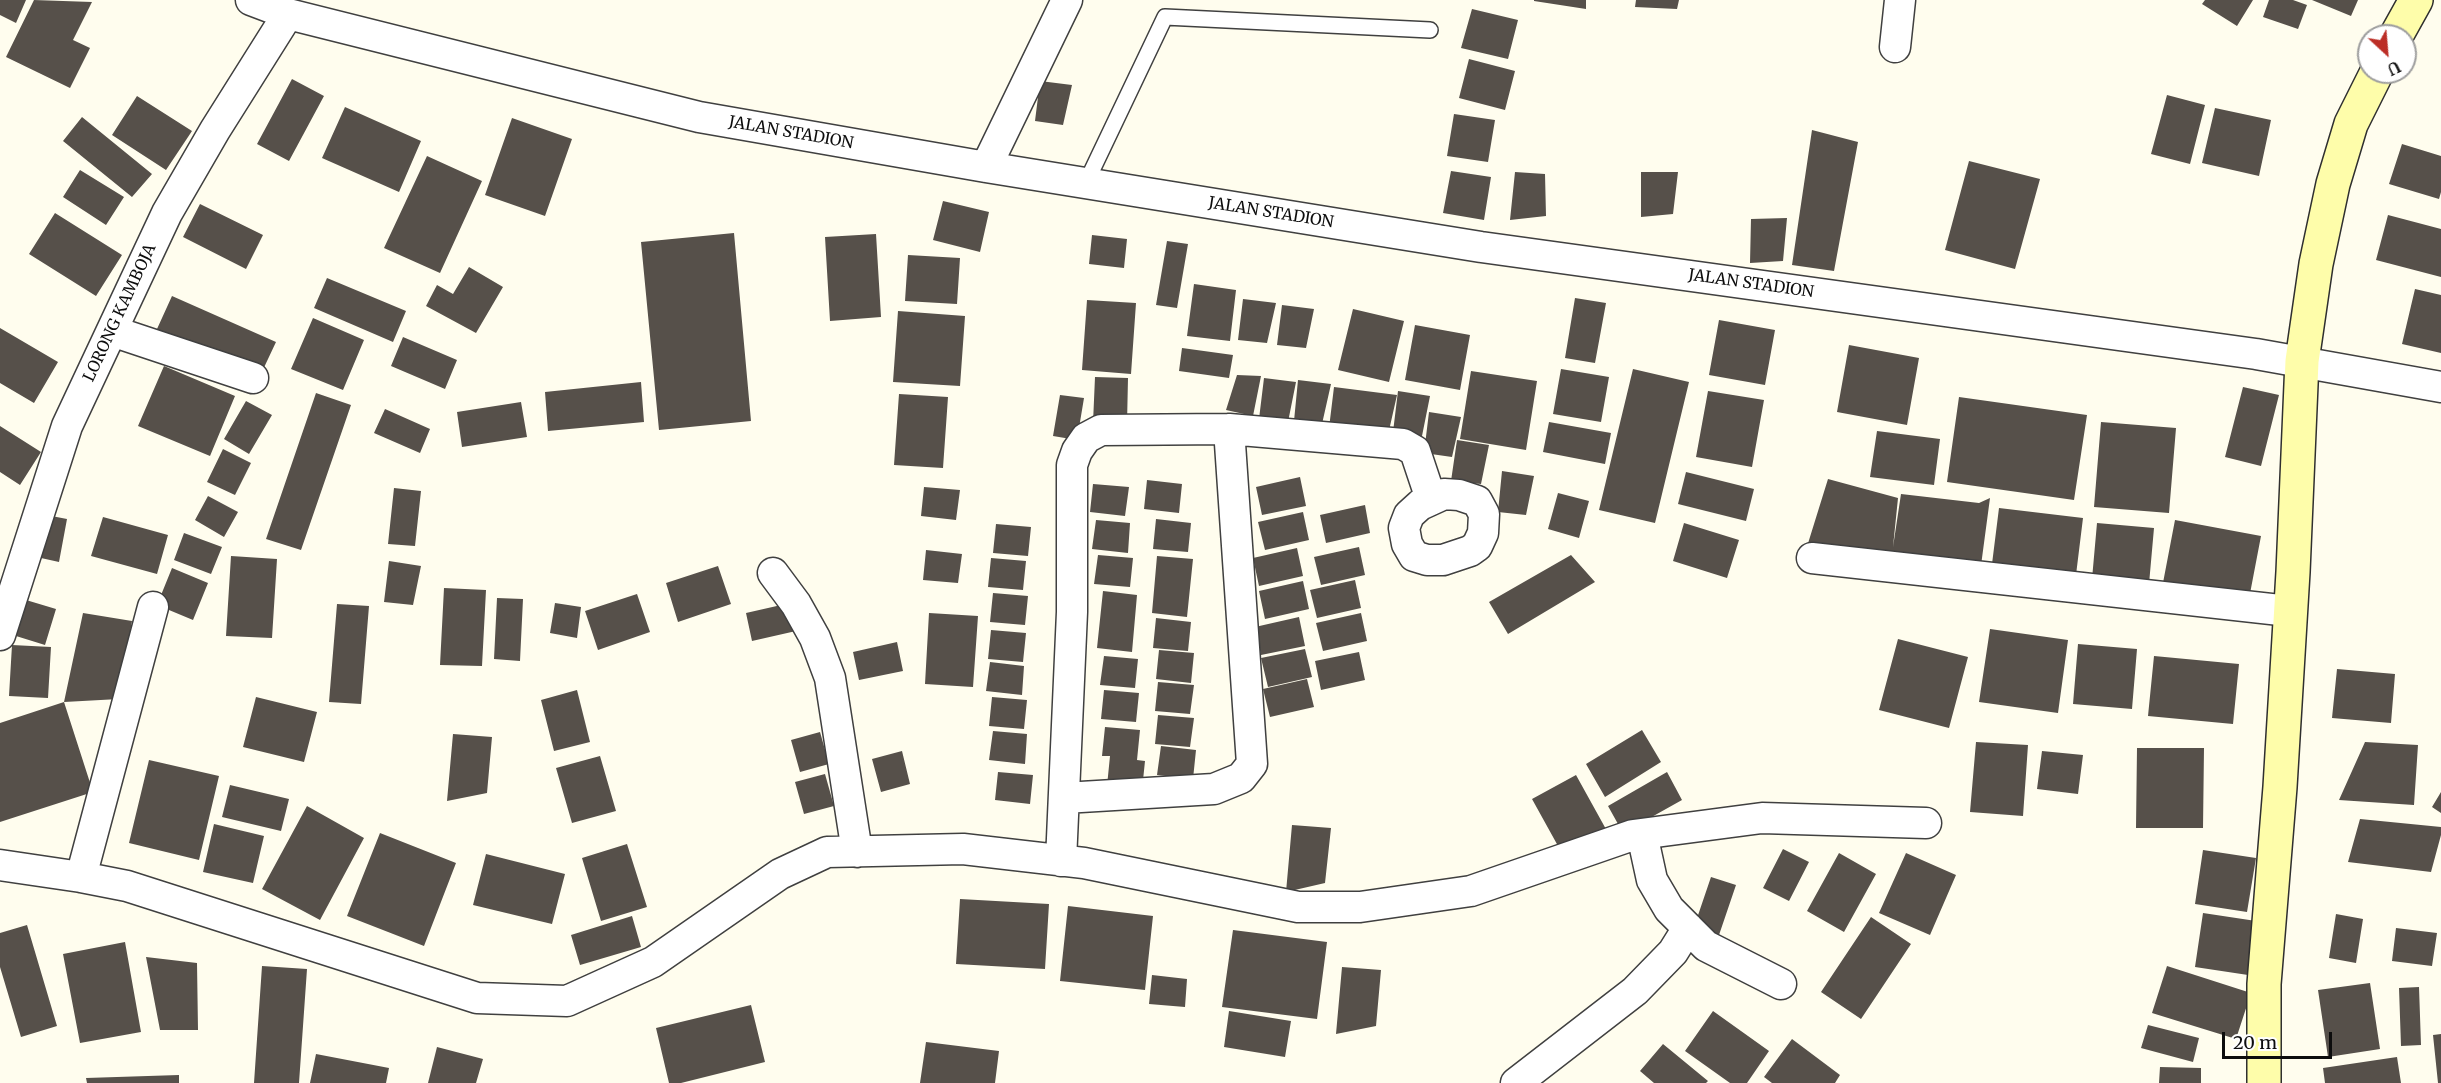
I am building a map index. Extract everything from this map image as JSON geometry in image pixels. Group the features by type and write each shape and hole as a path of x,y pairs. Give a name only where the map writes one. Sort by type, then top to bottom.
{"street":[{"name":"JALAN STADION","path":"251,0 288,14 699,117 986,167 1481,247 2302,361 2441,387"},
{"path":"986,167 1067,0"},
{"path":"1894,47 1900,0"},
{"path":"2403,24 2416,0"},
{"name":"LORONG KAMBOJA","path":"0,635 67,426 167,213 215,130 288,14"},
{"path":"2264,1083 2264,984 2276,859 2289,611 2294,572 2302,361 2316,264 2332,184 2351,124 2371,84"},
{"path":"112,331 253,378"},
{"path":"1064,798 1214,789 1241,778 1252,764 1229,429"},
{"path":"1061,861 1072,612 1072,465 1077,451 1086,438 1101,430 1229,429 1403,444 1415,451 1431,499"},
{"path":"1812,558 2289,611"},
{"path":"773,573 796,604 815,638 830,678 857,852"},
{"path":"81,877 153,607"},
{"path":"0,865 127,886 477,998 567,1001 653,962 780,874 827,852 963,849 1084,863 1298,907 1360,907 1471,891 1623,838 1642,834 1762,818 1926,823"},
{"path":"1642,834 1652,880 1669,909 1706,946 1781,984"},
{"path":"1516,1083 1635,991 1673,952 1688,928"}],"lane":[{"path":"1086,183 1165,17 1430,30"}],"building":[{"path":"0,0 26,0 16,23 0,15"},
{"path":"34,0 92,2 73,40 90,48 70,88 6,57"},
{"path":"1586,0 1586,9 1534,1"},
{"path":"1636,0 1679,0 1677,9 1635,7"},
{"path":"2205,0 2253,0 2237,26 2202,4"},
{"path":"2269,0 2293,0 2307,5 2298,29 2263,17"},
{"path":"2312,0 2358,0 2351,16"},
{"path":"1472,9 1518,20 1508,59 1461,48"},
{"path":"1469,59 1515,71 1505,110 1459,98"},
{"path":"292,79 324,96 289,161 257,144"},
{"path":"1040,81 1072,85 1063,125 1035,121"},
{"path":"2167,95 2205,105 2190,164 2151,154"},
{"path":"137,96 192,131 166,170 112,135"},
{"path":"345,107 421,141 399,192 322,158"},
{"path":"2215,108 2271,120 2259,176 2202,163"},
{"path":"1454,114 1495,120 1488,162 1447,156"},
{"path":"82,117 152,174 132,197 63,141"},
{"path":"512,118 572,139 545,216 485,195"},
{"path":"1812,130 1858,142 1834,271 1792,265"},
{"path":"2402,144 2441,156 2439,199 2389,184"},
{"path":"427,156 482,181 440,273 384,248"},
{"path":"1969,161 2040,179 2015,269 1945,250"},
{"path":"80,170 124,197 106,225 63,197"},
{"path":"1451,171 1491,177 1484,220 1443,213"},
{"path":"1515,172 1545,174 1546,216 1510,220"},
{"path":"1641,172 1678,172 1673,214 1641,217"},
{"path":"943,201 989,212 980,252 933,240"},
{"path":"200,204 263,235 246,269 183,237"},
{"path":"55,213 122,255 96,296 29,254"},
{"path":"2388,215 2441,229 2441,277 2376,260"},
{"path":"1787,218 1783,261 1750,263 1751,219"},
{"path":"734,233 751,421 659,430 641,242"},
{"path":"876,234 881,317 830,321 825,237"},
{"path":"1092,235 1127,239 1124,268 1089,264"},
{"path":"1167,241 1188,244 1177,308 1156,305"},
{"path":"908,255 960,258 957,304 905,301"},
{"path":"469,267 503,287 476,333 426,306 437,285 453,294"},
{"path":"327,278 406,311 393,342 314,308"},
{"path":"1194,284 1236,290 1230,341 1187,336"},
{"path":"2415,289 2441,295 2441,353 2402,344"},
{"path":"172,296 276,342 260,376 157,329"},
{"path":"1575,298 1606,303 1595,363 1565,358"},
{"path":"1243,299 1276,303 1267,343 1238,340"},
{"path":"1087,300 1136,303 1131,374 1082,370"},
{"path":"1282,305 1314,309 1306,348 1277,345"},
{"path":"1353,309 1404,321 1389,382 1338,370"},
{"path":"898,311 965,316 960,386 893,382"},
{"path":"313,318 364,340 343,390 291,369"},
{"path":"1719,320 1775,330 1765,385 1709,375"},
{"path":"1415,325 1470,335 1460,390 1405,380"},
{"path":"0,328 58,362 34,403 0,383"},
{"path":"403,337 457,360 445,389 391,366"},
{"path":"1849,345 1919,358 1907,425 1837,412"},
{"path":"1182,348 1233,355 1229,378 1179,371"},
{"path":"164,366 235,396 210,456 138,426"},
{"path":"1561,369 1609,377 1601,422 1553,414"},
{"path":"1633,369 1689,382 1655,523 1599,510"},
{"path":"1471,371 1537,381 1526,450 1460,439"},
{"path":"1237,375 1261,376 1253,416 1226,410"},
{"path":"1095,377 1128,378 1127,424 1093,423"},
{"path":"1264,378 1296,382 1288,422 1259,419"},
{"path":"1298,380 1331,384 1322,424 1294,421"},
{"path":"641,382 644,422 548,431 545,392"},
{"path":"1334,387 1397,395 1388,435 1329,428"},
{"path":"2243,387 2279,395 2261,466 2225,457"},
{"path":"1398,391 1430,396 1422,436 1393,432"},
{"path":"1708,391 1764,400 1752,467 1696,457"},
{"path":"316,393 351,405 301,550 266,539"},
{"path":"899,394 948,397 943,468 894,465"},
{"path":"1060,395 1084,398 1077,440 1053,436"},
{"path":"1959,397 2087,415 2074,500 1947,482"},
{"path":"246,401 272,415 249,454 224,439"},
{"path":"521,402 527,437 462,447 457,412"},
{"path":"385,409 430,429 420,453 374,433"},
{"path":"1429,412 1461,417 1452,457 1424,453"},
{"path":"1549,422 1611,433 1605,464 1543,452"},
{"path":"2101,422 2176,428 2169,513 2094,507"},
{"path":"0,426 41,452 20,485 0,472"},
{"path":"1877,431 1940,439 1934,485 1870,477"},
{"path":"1457,440 1489,445 1481,484 1451,481"},
{"path":"223,449 251,463 235,495 207,482"},
{"path":"1502,471 1534,476 1526,515 1498,512"},
{"path":"1686,472 1754,489 1746,521 1678,504"},
{"path":"1300,477 1306,506 1262,515 1256,487"},
{"path":"1828,479 1898,498 1893,547 1901,494 1979,503 1990,498 1980,573 1805,553"},
{"path":"1147,480 1182,484 1179,513 1144,509"},
{"path":"1093,484 1129,487 1125,516 1090,512"},
{"path":"924,487 960,490 956,520 921,516"},
{"path":"394,488 421,491 415,546 388,544"},
{"path":"1558,493 1589,501 1579,538 1548,529"},
{"path":"208,496 238,512 224,537 195,520"},
{"path":"1365,505 1370,533 1326,543 1320,515"},
{"path":"1999,508 2083,518 2075,583 1991,572"},
{"path":"1303,512 1309,540 1265,550 1258,522"},
{"path":"41,514 67,519 59,562 32,556"},
{"path":"103,517 168,535 157,574 91,556"},
{"path":"1156,519 1191,523 1188,552 1153,549"},
{"path":"1096,520 1130,523 1128,553 1092,549"},
{"path":"2175,520 2261,536 2248,604 2162,588"},
{"path":"1684,523 1739,540 1727,578 1673,561"},
{"path":"2097,523 2154,528 2149,584 2092,579"},
{"path":"996,524 1031,527 1028,556 993,553"},
{"path":"184,533 222,547 211,574 174,560"},
{"path":"1359,547 1365,575 1321,585 1314,557"},
{"path":"1297,548 1303,576 1259,586 1253,558"},
{"path":"926,550 962,554 958,583 923,580"},
{"path":"1098,555 1133,558 1130,587 1094,584"},
{"path":"1571,555 1595,582 1508,634 1489,602"},
{"path":"231,556 277,559 272,638 226,636"},
{"path":"1157,556 1193,559 1187,617 1152,613"},
{"path":"991,558 1026,561 1023,590 988,587"},
{"path":"389,561 421,566 413,605 384,602"},
{"path":"718,566 731,604 678,622 666,583"},
{"path":"172,568 208,583 193,620 157,605"},
{"path":"1355,580 1361,608 1317,618 1310,590"},
{"path":"1303,581 1309,609 1265,619 1259,591"},
{"path":"444,588 486,590 482,666 440,665"},
{"path":"1103,591 1137,595 1132,652 1097,648"},
{"path":"993,593 1028,596 1025,625 990,622"},
{"path":"637,594 650,632 598,650 585,611"},
{"path":"497,598 523,599 520,661 494,659"},
{"path":"26,600 56,609 45,645 16,636"},
{"path":"555,603 581,607 577,638 550,633"},
{"path":"790,603 796,631 752,641 746,613"},
{"path":"337,604 369,606 361,704 329,702"},
{"path":"83,613 132,621 119,699 64,702"},
{"path":"929,613 978,616 973,687 925,684"},
{"path":"1361,613 1367,641 1323,651 1316,623"},
{"path":"1299,617 1305,646 1261,655 1255,627"},
{"path":"1156,618 1191,622 1188,651 1153,648"},
{"path":"1990,629 2068,640 2058,713 1979,702"},
{"path":"991,630 1026,633 1023,662 988,659"},
{"path":"1898,639 1968,657 1949,728 1879,710"},
{"path":"897,642 903,671 859,680 853,652"},
{"path":"2078,644 2137,649 2132,709 2073,704"},
{"path":"12,645 51,647 48,698 9,696"},
{"path":"1305,649 1312,677 1268,687 1261,658"},
{"path":"1159,650 1194,653 1191,683 1156,679"},
{"path":"1359,652 1365,680 1321,690 1315,661"},
{"path":"1104,656 1138,659 1135,688 1100,685"},
{"path":"2154,656 2239,664 2233,724 2148,716"},
{"path":"990,662 1024,666 1022,695 986,691"},
{"path":"2337,669 2395,674 2391,723 2332,718"},
{"path":"1307,679 1314,707 1270,717 1263,689"},
{"path":"1158,682 1194,685 1190,714 1155,711"},
{"path":"577,690 590,742 554,751 541,700"},
{"path":"1104,690 1139,693 1136,722 1101,719"},
{"path":"256,697 317,712 304,762 243,747"},
{"path":"992,697 1027,700 1024,729 989,726"},
{"path":"64,702 93,792 0,822 0,723"},
{"path":"1158,715 1194,718 1190,747 1155,744"},
{"path":"1105,727 1140,730 1137,760 1145,761 1142,790 1107,786 1110,756 1102,756"},
{"path":"1642,730 1661,762 1605,797 1586,764"},
{"path":"993,731 1027,734 1025,764 989,760"},
{"path":"820,732 829,764 800,772 791,740"},
{"path":"453,734 492,737 487,793 447,801"},
{"path":"1976,742 2028,745 2023,816 1970,812"},
{"path":"2365,742 2418,745 2414,805 2339,800"},
{"path":"1161,746 1196,750 1193,779 1157,775"},
{"path":"2137,748 2204,748 2203,828 2136,828"},
{"path":"902,751 910,784 881,792 872,759"},
{"path":"2042,751 2083,755 2078,794 2037,789"},
{"path":"600,756 616,811 572,823 556,768"},
{"path":"149,760 219,776 199,860 129,843"},
{"path":"998,772 1033,775 1030,804 995,800"},
{"path":"1667,772 1682,800 1623,833 1608,806"},
{"path":"825,774 834,806 804,814 795,782"},
{"path":"1576,775 1607,831 1563,855 1532,799"},
{"path":"230,785 289,799 281,831 222,817"},
{"path":"2441,792 2441,813 2432,807"},
{"path":"307,806 364,838 320,920 262,889"},
{"path":"2360,819 2441,827 2431,872 2348,862"},
{"path":"214,824 264,836 253,883 203,872"},
{"path":"1292,825 1331,828 1325,883 1286,892"},
{"path":"380,833 456,863 424,946 347,916"},
{"path":"627,844 647,907 601,921 582,858"},
{"path":"1783,849 1809,862 1789,901 1763,888"},
{"path":"2203,850 2256,858 2247,912 2195,904"},
{"path":"1839,853 1876,874 1844,932 1807,911"},
{"path":"1906,853 1956,875 1930,935 1879,913"},
{"path":"486,854 565,874 552,924 473,905"},
{"path":"1711,877 1736,885 1719,935 1694,927"},
{"path":"960,899 1049,904 1045,969 956,964"},
{"path":"1068,906 1153,916 1145,990 1060,981"},
{"path":"2203,913 2256,921 2248,975 2195,967"},
{"path":"2336,914 2363,919 2356,963 2329,958"},
{"path":"632,916 641,947 580,965 571,935"},
{"path":"1871,917 1911,944 1861,1019 1821,992"},
{"path":"27,925 57,1026 21,1037 0,967 0,933"},
{"path":"2396,928 2437,933 2432,966 2392,961"},
{"path":"1233,930 1327,942 1317,1019 1222,1007"},
{"path":"125,942 141,1032 80,1043 63,954"},
{"path":"146,957 197,963 198,1030 160,1030"},
{"path":"262,966 307,969 299,1083 254,1083"},
{"path":"2167,966 2251,993 2236,1039 2152,1013"},
{"path":"1342,967 1381,970 1376,1026 1336,1034"},
{"path":"1152,975 1187,979 1185,1007 1149,1004"},
{"path":"2370,983 2380,1049 2328,1057 2318,990"},
{"path":"2419,987 2421,1045 2401,1046 2399,988"},
{"path":"751,1005 765,1062 681,1083 669,1083 656,1028"},
{"path":"1229,1011 1291,1021 1285,1057 1224,1047"},
{"path":"1713,1011 1769,1051 1747,1083 1730,1083 1685,1051"},
{"path":"2148,1025 2199,1038 2193,1062 2141,1048"},
{"path":"2441,1034 2441,1083 2438,1083 2433,1035"},
{"path":"1792,1039 1840,1075 1835,1083 1772,1083 1764,1077"},
{"path":"926,1042 999,1051 995,1083 920,1083"},
{"path":"1663,1044 1708,1081 1706,1083 1654,1083 1640,1071"},
{"path":"437,1047 483,1059 476,1083 428,1083"},
{"path":"316,1054 389,1068 386,1083 310,1083"},
{"path":"2397,1057 2401,1083 2325,1083 2323,1068"},
{"path":"2160,1067 2201,1068 2201,1083 2159,1083"},
{"path":"179,1075 179,1083 87,1083 86,1078"}]}
